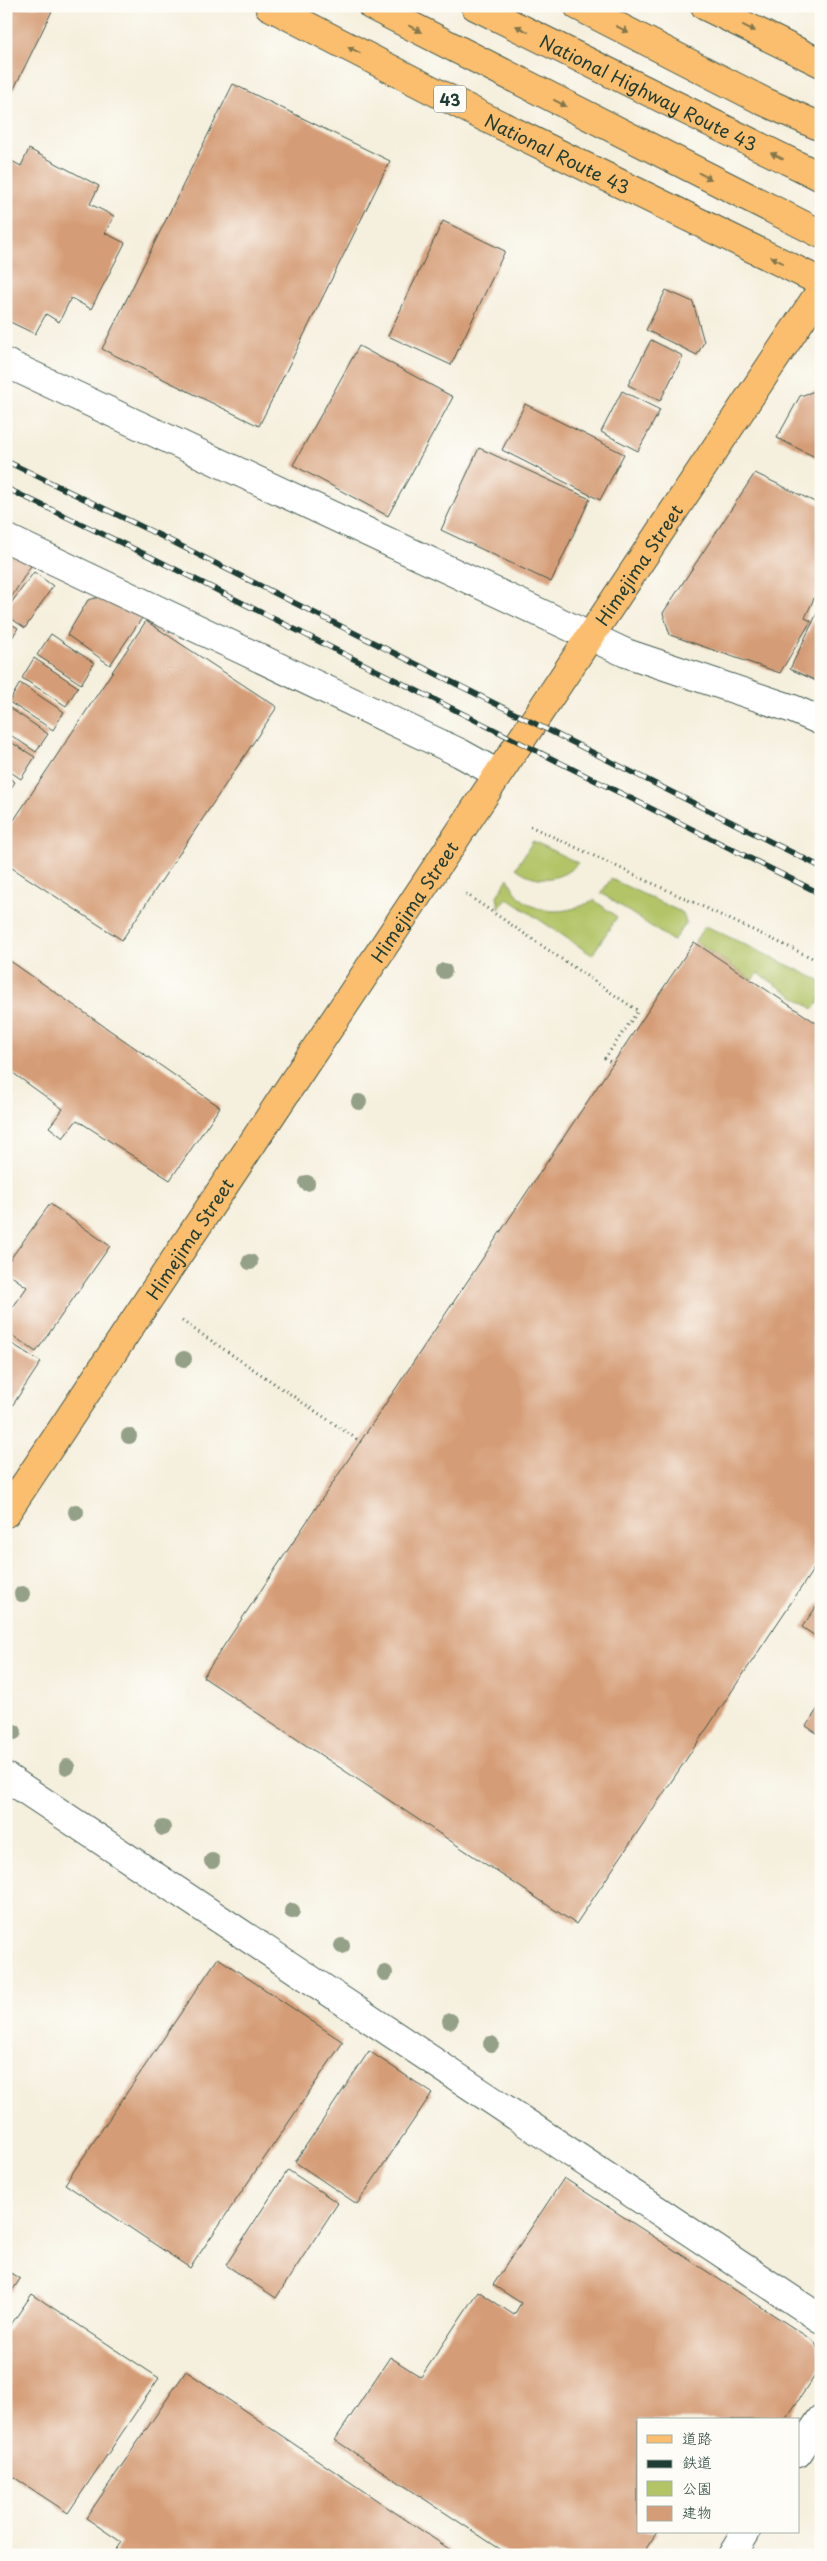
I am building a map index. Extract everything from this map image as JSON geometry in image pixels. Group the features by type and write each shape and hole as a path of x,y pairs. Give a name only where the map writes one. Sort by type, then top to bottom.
{"main road":[{"name":"National Route 43","path":"269,6 482,116 821,282"},
{"path":"372,6 821,234"},
{"name":"National Highway Route 43","path":"476,6 821,178"},
{"path":"578,6 763,101 821,126"},
{"path":"705,6 821,63"},
{"name":"Himejima Street","path":"6,1512 821,290"}],"street":[{"path":"6,363 626,653 793,708 821,721"},
{"path":"6,538 460,753 498,774"},
{"path":"6,1777 821,2319"},
{"path":"800,2450 821,2419"},
{"path":"732,2555 745,2534"}],"path":[{"path":"530,826 821,962"},
{"path":"466,894 638,1011 605,1058 613,1064"},
{"path":"182,1321 361,1442"}],"green space":[{"path":"533,841 578,863 564,874 556,877 540,878 524,873 516,868"},
{"path":"508,878 515,891 523,900 533,906 557,911 582,906 594,900 617,917 592,955 507,898 499,909 497,896"},
{"path":"611,879 683,913 686,923 673,941 601,893"},
{"path":"704,927 708,927 819,980 822,992 818,1003 813,1009 758,973 752,980 695,941"}],"building":[{"path":"6,6 54,7 6,105"},
{"path":"233,84 390,161 259,426 102,349"},
{"path":"29,149 99,186 90,204 114,216 105,233 125,243 91,309 71,298 59,322 46,314 35,334 6,320 6,158 21,166"},
{"path":"443,221 505,251 451,365 388,336"},
{"path":"666,290 693,302 704,342 697,355 646,330"},
{"path":"651,340 683,356 660,401 628,385"},
{"path":"359,346 453,397 388,516 293,465"},
{"path":"821,389 821,460 777,438 800,396"},
{"path":"622,391 660,410 638,451 601,432"},
{"path":"525,404 624,454 600,500 502,450"},
{"path":"479,448 590,499 551,582 441,530"},
{"path":"755,473 821,505 821,583 805,618 811,621 780,673 670,635 663,613"},
{"path":"11,551 32,564 6,606 6,559"},
{"path":"34,572 53,586 25,628 6,615 6,610"},
{"path":"108,595 144,615 110,665 67,635 88,600"},
{"path":"821,605 821,683 790,669"},
{"path":"6,621 18,628 6,648"},
{"path":"146,621 277,707 122,940 6,864 6,832"},
{"path":"51,634 94,663 81,684 37,655"},
{"path":"34,658 78,687 66,706 22,678"},
{"path":"20,683 64,712 53,730 9,702"},
{"path":"7,706 48,734 36,752 6,732"},
{"path":"6,739 35,757 21,779 6,769"},
{"path":"6,776 15,782 6,796"},
{"path":"694,942 821,1026 821,1558 576,1924 203,1677"},
{"path":"6,958 220,1107 170,1180 77,1120 63,1138 49,1127 63,1109 6,1068"},
{"path":"50,1204 110,1246 36,1352 6,1331 6,1317 27,1287 6,1272 6,1265"},
{"path":"6,1340 41,1362 12,1406 6,1402"},
{"path":"821,1600 821,1640 802,1627"},
{"path":"821,1704 821,1736 806,1726"},
{"path":"218,1958 343,2042 190,2268 65,2184"},
{"path":"369,2051 432,2093 357,2204 295,2162"},
{"path":"288,2170 338,2203 276,2298 226,2265"},
{"path":"564,2178 815,2342 821,2358 821,2367 786,2418 637,2418 637,2534 656,2534 642,2555 509,2555 335,2440 390,2357 421,2377 478,2291 514,2315 521,2303 493,2285"},
{"path":"6,2270 20,2279 6,2300"},
{"path":"32,2294 159,2378 68,2513 6,2472 6,2332"},
{"path":"186,2371 458,2555 112,2555 121,2542 86,2518"}],"railway":[{"path":"6,461 163,537 821,867"},
{"path":"6,488 153,558 821,894"}]}
